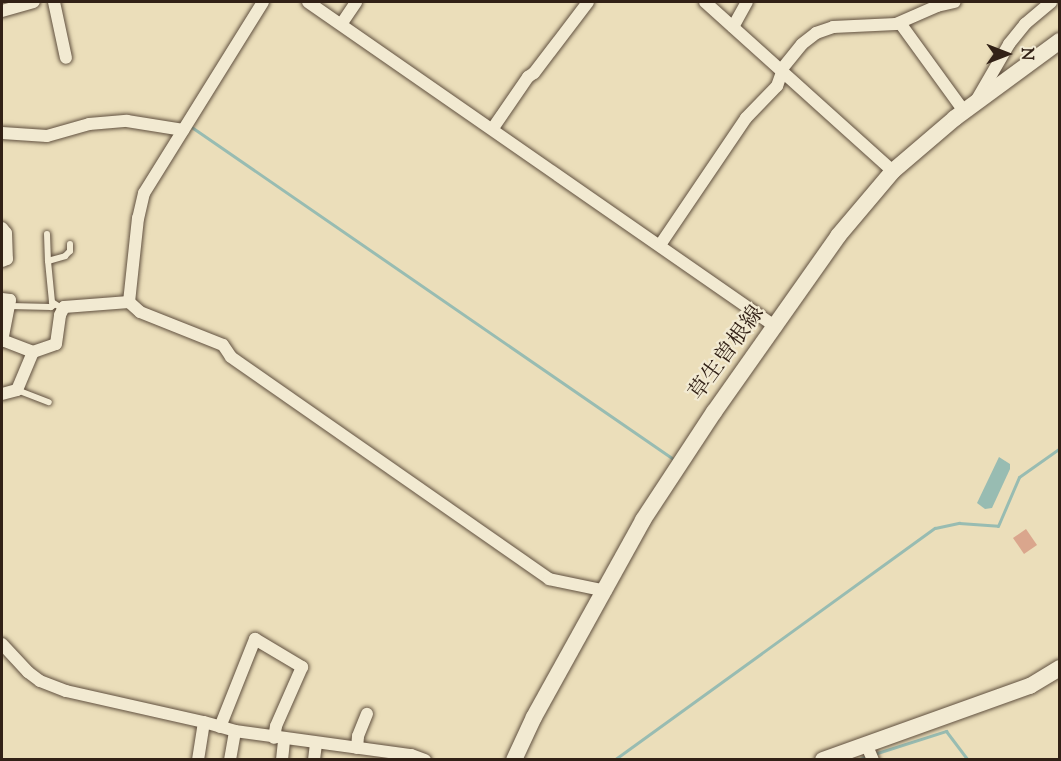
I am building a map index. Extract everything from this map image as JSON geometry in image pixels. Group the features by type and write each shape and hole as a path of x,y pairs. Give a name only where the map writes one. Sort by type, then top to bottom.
{"main road":[{"name":"草生曽根線","path":"514,759 534,717 606,591 643,520 838,236 893,171 970,107 1059,41"},
{"path":"823,759 870,752 1030,686 1059,668"}],"street":[{"path":"2,11 34,2"},
{"path":"54,2 66,58"},
{"path":"129,302 138,218 144,193 263,2"},
{"path":"308,2 342,22 776,327"},
{"path":"342,22 356,2"},
{"path":"493,128 528,77 534,73 588,2"},
{"path":"705,2 893,171"},
{"path":"733,27 747,2"},
{"path":"660,245 746,117 777,86 781,71 802,44 816,33 833,27 900,23 938,6 955,2"},
{"path":"900,23 970,107 1008,44 1048,2"},
{"path":"2,134 47,136 79,126 126,121 183,130"},
{"path":"2,228 6,233 7,259 2,261"},
{"path":"6,302 2,340 33,352 53,346 58,342 58,307 129,302 140,312 223,345 231,357 549,579 606,591"},
{"path":"2,394 17,390 33,352"},
{"path":"220,727 255,639 302,667 276,726 282,759"},
{"path":"2,644 28,672 52,686 235,731 279,739 357,748 383,755 425,759"},
{"path":"357,748 367,714"},
{"path":"198,759 204,722"},
{"path":"230,759 235,731"},
{"path":"314,759 316,743"}],"lane":[{"path":"6,302 58,307 48,261 47,234"},
{"path":"48,261 65,256 70,251 70,244"},
{"path":"17,390 49,402"}],"water":[{"path":"999,457 1010,464 1010,469 992,508 985,509 977,503"}],"building":[{"path":"1026,529 1037,545 1024,554 1013,538"}],"waterway":[{"path":"190,126 676,461"},
{"path":"614,760 935,528 959,523 998,526 1019,477 1060,448"},
{"path":"874,754 946,731 968,760"},
{"path":"857,760 867,756"}]}
